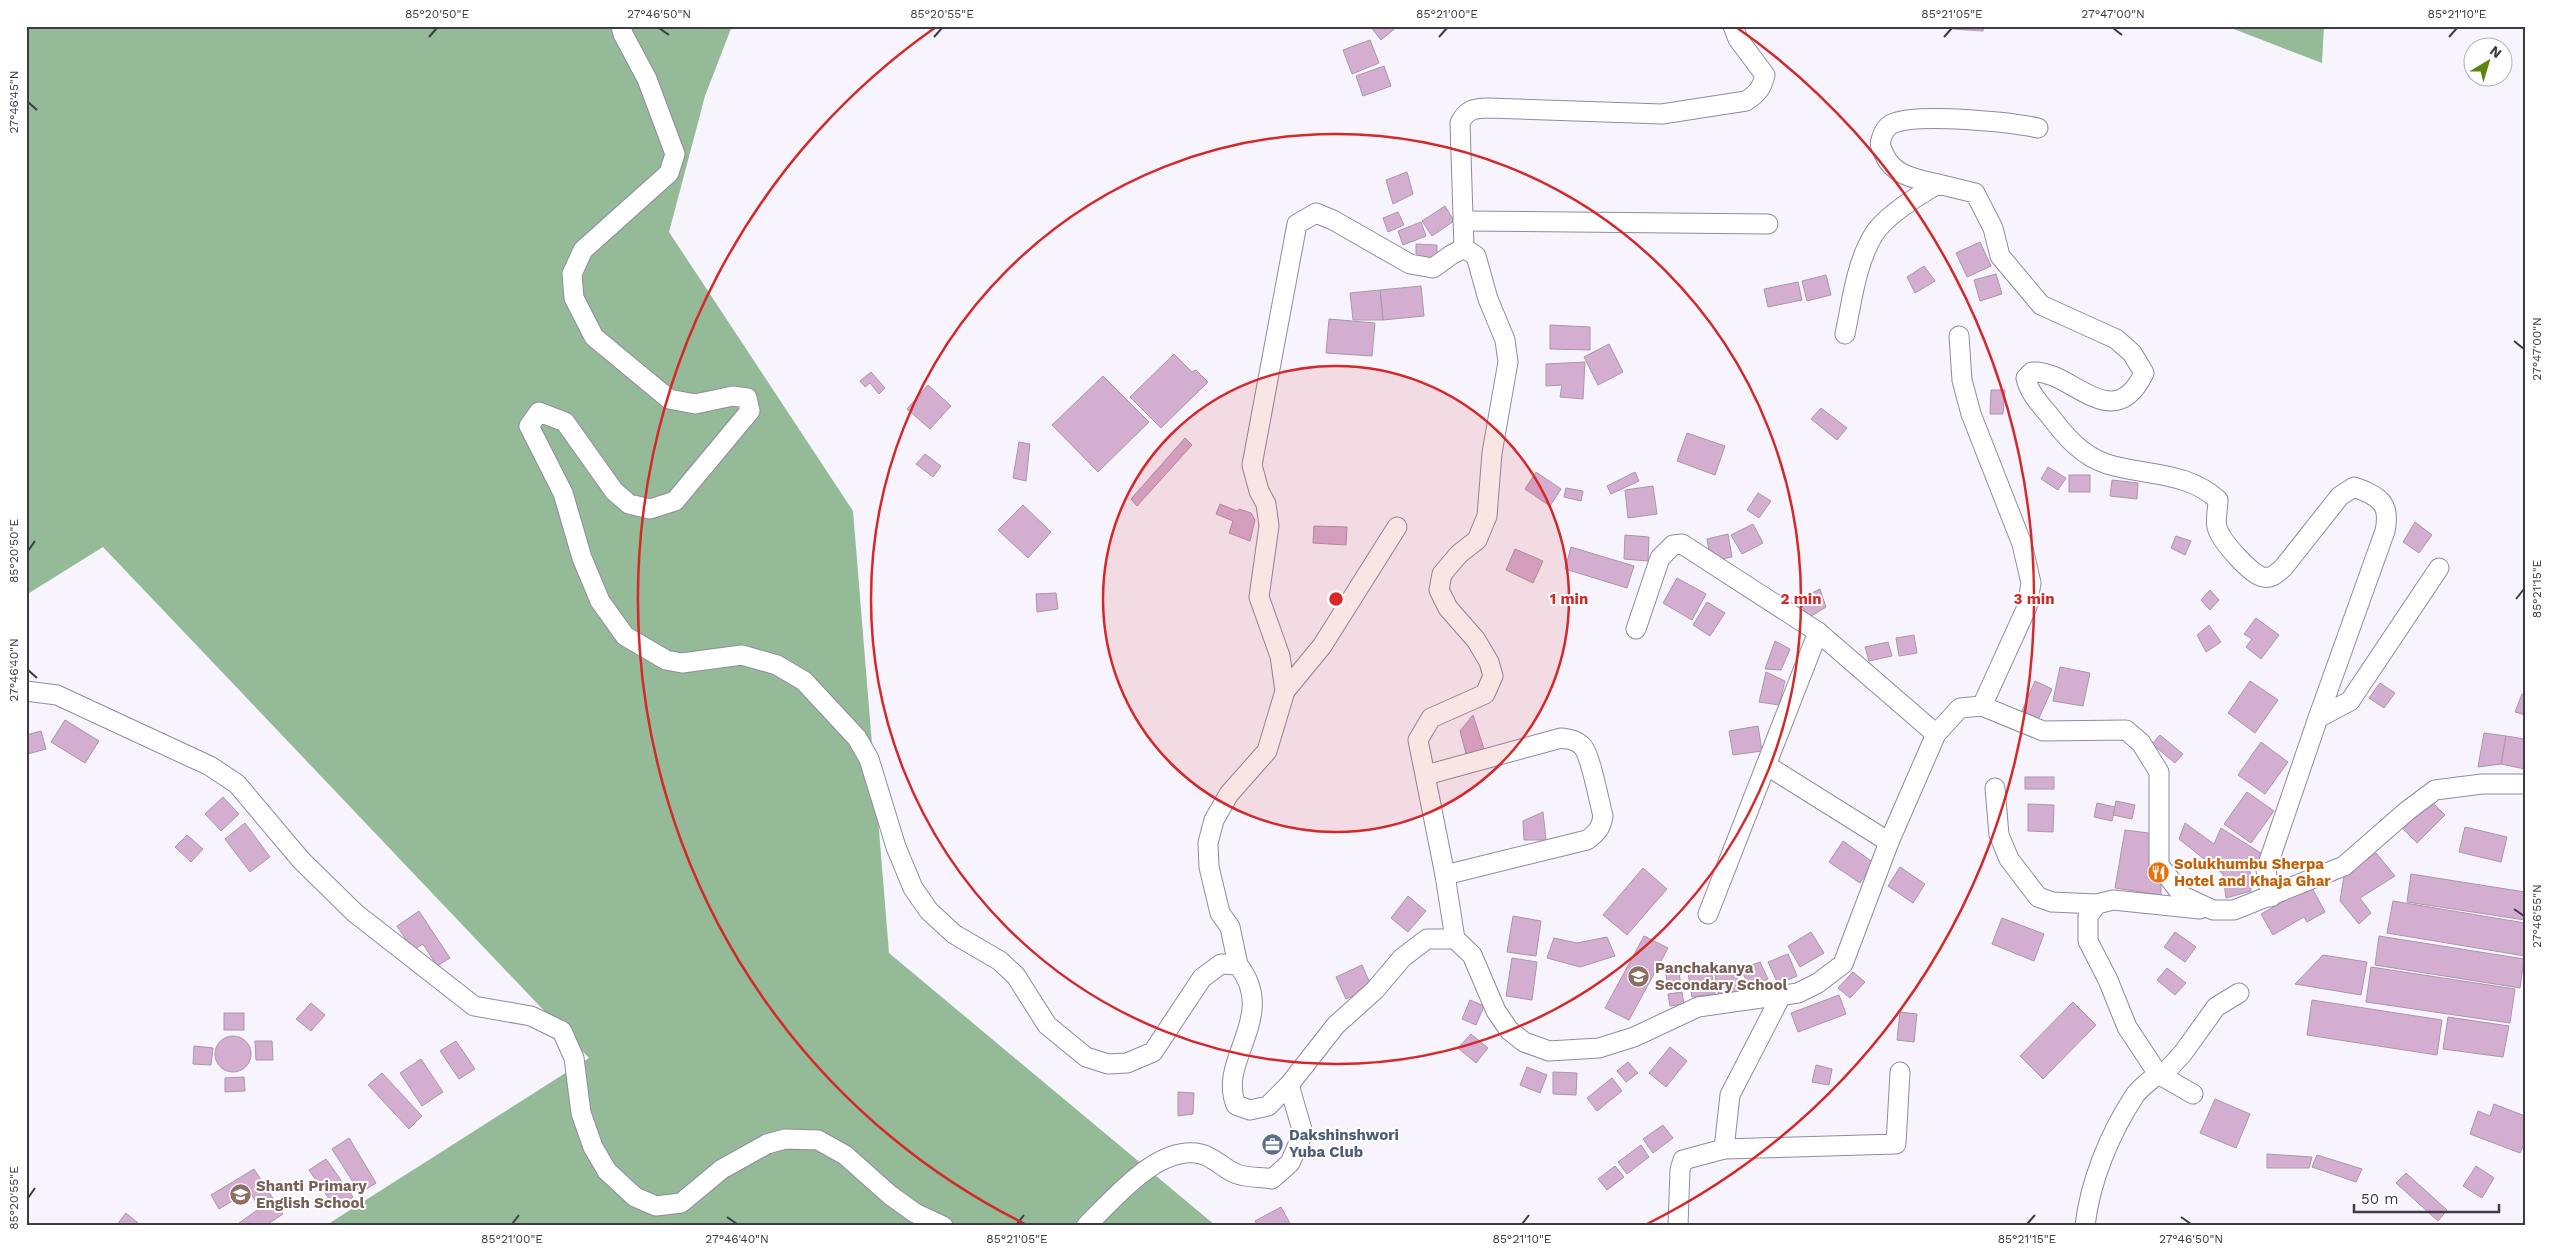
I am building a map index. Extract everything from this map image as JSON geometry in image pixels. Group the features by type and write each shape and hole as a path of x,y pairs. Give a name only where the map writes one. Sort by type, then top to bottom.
{"street":[{"path":"621,26 623,34 647,78 675,154 669,173 584,250 572,274 574,298 594,337 669,399 695,404 733,396 747,398 750,411 675,501 650,509 630,504 614,491 565,422 540,412 529,426 563,493 582,558 600,601 625,636 666,660 682,663 742,655 777,665 804,681 858,738 869,759 896,847 913,888 929,911 954,934 1000,961 1016,976 1047,1025 1086,1057 1108,1064 1127,1063 1153,1052 1202,978 1220,964 1238,965"},
{"path":"1464,248 1460,123 1464,114 1473,108 1488,108 1662,114 1746,101 1755,96 1762,86 1764,75 1738,38 1733,26"},
{"path":"2038,128 2014,123 1927,119 1893,123 1884,131 1880,144 1887,162 1907,177 1975,193 1993,228 2000,256 2041,305 2116,340 2132,353 2144,373 2136,388 2119,399 2099,400 2042,371 2032,372 2026,378 2028,387 2034,397 2066,437 2083,452 2107,464 2174,477 2209,492 2218,500 2216,526 2223,540 2254,574 2264,578 2274,576 2283,568 2340,496 2354,487 2370,492 2383,502 2388,516 2386,531 2318,718 2266,870 2271,897"},
{"path":"1845,334 1858,272 1875,233 1908,202 1938,184"},
{"path":"1285,691 1280,656 1259,597 1269,526 1266,504 1259,492 1252,466 1297,224 1316,212 1410,264 1433,268 1450,254 1464,248"},
{"path":"1464,221 1768,224"},
{"path":"1464,248 1476,256 1488,299 1505,340 1508,362 1492,454 1487,516 1477,540 1459,554 1442,574 1439,590 1448,608 1476,640 1493,676 1485,694 1431,718 1418,740 1445,875 1455,939 1472,956 1496,1011 1509,1030 1524,1042 1550,1051 1599,1048 1634,1037 1698,1007 1798,993 1818,983 1842,964 1889,842 1936,734 1960,708 1982,706 2043,731 2126,730 2141,743 2159,772 2159,865 2183,896 2213,910"},
{"path":"1959,336 1962,380 1971,414 2022,544 2031,583 2028,607 1982,706"},
{"path":"1397,527 1322,646 1285,691 1267,750 1229,794 1214,820 1208,843 1208,867 1220,914 1230,927 1238,965 1248,977 1252,993 1251,1024 1235,1070 1232,1094 1236,1105 1250,1110 1268,1106 1289,1085 1336,1026 1375,990 1402,958 1427,939 1455,939"},
{"path":"1636,629 1660,558 1673,545 1682,544 1818,632 1936,734"},
{"path":"2318,718 2350,701 2439,568"},
{"path":"1708,914 1818,632"},
{"path":"26,691 56,695 210,766 237,784 301,860 355,914 474,1006 531,1016 562,1031 574,1058 581,1113 593,1147 607,1171 635,1197 656,1206 681,1203 722,1169 767,1144 785,1139 818,1140 846,1155 890,1195 909,1208 943,1226"},
{"path":"1426,775 1561,738 1573,740 1583,747 1587,756 1603,816 1602,826 1596,834 1587,840 1445,875"},
{"path":"1766,765 1889,842"},
{"path":"1995,788 1999,835 2009,859 2038,898 2052,902 2097,904 2113,900 2213,910 2234,910 2271,897 2344,866 2407,811 2435,790 2482,784 2525,784"},
{"path":"2097,904 2088,916 2088,941 2108,980 2127,1027 2160,1075 2193,1094"},
{"path":"2085,1226 2087,1205 2103,1156 2136,1094 2160,1075 2182,1053 2216,1007 2239,992"},
{"path":"1724,1149 1730,1095 1781,996"},
{"path":"1678,1226 1680,1170 1683,1160 1724,1149 1896,1144 1900,1072"},
{"path":"1086,1226 1129,1184 1166,1157 1172,1155 1186,1152 1203,1154 1238,1174 1272,1179 1290,1163 1303,1133 1289,1085"}],"green space":[{"path":"26,26 732,26 705,96 669,232 853,511 889,953 1216,1226 325,1226 589,1058 103,547 26,595"},
{"path":"2226,26 2324,26 2322,63"}],"building":[{"path":"1370,26 1398,26 1381,40"},
{"path":"1954,26 1984,26 1983,31 1953,29"},
{"path":"1370,40 1379,63 1352,74 1343,50"},
{"path":"1384,66 1391,86 1363,96 1356,76"},
{"path":"1407,172 1413,194 1393,204 1386,180"},
{"path":"1445,206 1454,221 1432,236 1422,221"},
{"path":"1398,212 1404,225 1388,232 1383,218"},
{"path":"1421,222 1426,236 1403,245 1398,231"},
{"path":"1980,242 1991,266 1967,277 1956,253"},
{"path":"1416,244 1437,245 1437,260 1416,260"},
{"path":"1924,266 1935,281 1915,293 1907,277"},
{"path":"1996,274 2002,294 1980,301 1974,280"},
{"path":"1826,275 1831,295 1807,301 1802,281"},
{"path":"1798,282 1802,300 1768,307 1764,289"},
{"path":"1421,286 1424,316 1383,320 1380,290"},
{"path":"1380,290 1383,320 1353,320 1350,293"},
{"path":"1329,319 1375,323 1372,356 1326,353"},
{"path":"1550,325 1590,327 1590,350 1550,349"},
{"path":"1609,344 1623,372 1598,385 1584,357"},
{"path":"1174,354 1192,372 1196,370 1208,382 1161,428 1130,397"},
{"path":"1585,362 1583,399 1560,397 1562,385 1546,386 1546,364"},
{"path":"871,372 885,388 879,394 870,383 865,387 860,381"},
{"path":"1103,376 1149,422 1098,472 1052,425"},
{"path":"928,385 951,406 930,429 907,409"},
{"path":"1991,390 2005,390 2003,414 1990,414"},
{"path":"1821,408 1847,428 1837,440 1811,419"},
{"path":"1687,433 1725,446 1715,475 1677,461"},
{"path":"1185,438 1192,445 1137,506 1131,499"},
{"path":"1019,442 1030,444 1026,481 1013,478"},
{"path":"925,454 941,466 933,477 916,464"},
{"path":"2048,467 2066,478 2058,490 2041,479"},
{"path":"1536,472 1561,489 1550,506 1525,489"},
{"path":"1635,472 1639,481 1611,494 1607,486"},
{"path":"2069,475 2090,475 2090,492 2069,492"},
{"path":"2112,480 2138,483 2137,499 2110,496"},
{"path":"1653,486 1657,514 1628,518 1625,490"},
{"path":"1566,488 1583,491 1581,501 1564,497"},
{"path":"1758,493 1771,501 1759,518 1747,510"},
{"path":"1220,504 1237,511 1239,509 1251,513 1255,520 1250,541 1229,533 1233,521 1216,514"},
{"path":"1023,505 1051,532 1028,558 998,530"},
{"path":"2415,522 2432,535 2419,553 2403,542"},
{"path":"1753,524 1763,543 1742,554 1731,535"},
{"path":"1314,526 1347,527 1346,545 1313,543"},
{"path":"1728,534 1732,557 1711,561 1707,539"},
{"path":"1625,535 1649,537 1648,561 1624,559"},
{"path":"2176,536 2191,541 2185,555 2171,548"},
{"path":"1571,547 1634,566 1627,588 1565,569"},
{"path":"1515,549 1543,561 1533,583 1506,570"},
{"path":"1677,578 1706,594 1692,620 1663,603"},
{"path":"1820,589 1826,607 1808,618 1799,599"},
{"path":"2210,590 2219,600 2210,610 2201,600"},
{"path":"1056,593 1058,609 1037,612 1036,594"},
{"path":"1707,602 1725,613 1710,636 1693,625"},
{"path":"2256,618 2279,635 2261,659 2246,647 2252,639 2244,634"},
{"path":"2209,625 2221,642 2206,652 2197,635"},
{"path":"1914,635 1917,653 1899,656 1896,638"},
{"path":"1775,641 1790,649 1781,670 1765,669"},
{"path":"1888,642 1892,656 1869,661 1865,647"},
{"path":"2060,667 2090,673 2083,706 2053,701"},
{"path":"1766,672 1785,681 1779,705 1759,702"},
{"path":"2035,681 2052,689 2039,718 2022,711"},
{"path":"2250,681 2278,700 2255,733 2228,713"},
{"path":"2380,683 2395,693 2384,708 2369,698"},
{"path":"2522,694 2525,695 2525,715 2515,712"},
{"path":"1473,715 1486,755 1468,761 1460,731"},
{"path":"65,720 99,741 85,763 51,742"},
{"path":"1758,726 1762,751 1733,755 1729,731"},
{"path":"41,731 46,749 28,754 26,735"},
{"path":"2484,733 2506,736 2501,764 2478,767"},
{"path":"2160,735 2183,754 2175,763 2152,744"},
{"path":"2506,736 2525,739 2525,769 2501,764"},
{"path":"2261,742 2288,762 2265,794 2238,775"},
{"path":"2025,777 2054,777 2054,789 2025,789"},
{"path":"2247,792 2274,811 2251,843 2224,824"},
{"path":"223,797 239,814 221,831 205,814"},
{"path":"2427,797 2445,815 2417,843 2399,825"},
{"path":"2116,801 2135,805 2132,819 2113,815"},
{"path":"2097,803 2115,807 2112,821 2094,817"},
{"path":"2028,804 2054,805 2053,832 2028,831"},
{"path":"1543,812 1546,840 1524,840 1523,821"},
{"path":"245,823 270,857 250,872 225,839"},
{"path":"2185,823 2214,844 2221,828 2264,855 2250,869 2251,891 2226,898 2223,874 2179,839"},
{"path":"2465,827 2507,837 2501,862 2459,852"},
{"path":"2125,830 2156,834 2150,870 2154,873 2154,878 2161,880 2161,895 2115,888"},
{"path":"187,835 203,849 191,862 175,847"},
{"path":"1843,841 1874,863 1860,883 1829,862"},
{"path":"2376,853 2395,876 2360,898 2371,913 2359,924 2340,901 2344,876"},
{"path":"1900,867 1925,884 1913,903 1888,886"},
{"path":"1643,868 1667,889 1627,935 1603,915"},
{"path":"2411,874 2525,892 2525,920 2407,902"},
{"path":"2311,886 2325,912 2307,922 2304,917 2273,935 2261,914"},
{"path":"1408,896 1426,911 1408,932 1391,918"},
{"path":"2393,901 2525,923 2525,956 2387,933"},
{"path":"419,911 450,958 437,966 423,944 413,950 397,926"},
{"path":"1513,916 1541,921 1536,956 1507,952"},
{"path":"2002,918 2044,934 2034,961 1992,944"},
{"path":"1811,932 1824,953 1800,967 1788,946"},
{"path":"2175,932 2196,947 2185,962 2164,947"},
{"name":"Panchakanya Secondary School","path":"1644,936 1668,948 1629,1020 1605,1008"},
{"path":"2379,936 2524,959 2520,988 2375,965"},
{"path":"1607,937 1615,956 1580,967 1547,958 1554,938 1577,943"},
{"path":"1788,954 1797,976 1778,984 1768,962"},
{"path":"2323,955 2367,962 2361,995 2295,984"},
{"path":"1512,958 1537,962 1532,1000 1506,996"},
{"path":"1760,962 1768,979 1749,987 1741,969"},
{"path":"1362,965 1372,988 1346,999 1336,977"},
{"path":"2371,967 2515,989 2510,1023 2366,1002"},
{"path":"2167,968 2186,983 2175,995 2157,980"},
{"path":"1711,969 1715,994 1692,997 1688,973"},
{"path":"1736,970 1740,995 1719,998 1715,974"},
{"path":"1679,972 1681,986 1668,988 1666,974"},
{"path":"1853,972 1865,982 1850,998 1838,988"},
{"path":"1682,992 1684,1004 1670,1006 1668,994"},
{"path":"1839,995 1846,1014 1798,1032 1791,1013"},
{"path":"1470,1000 1484,1006 1476,1025 1462,1019"},
{"path":"2312,1000 2442,1020 2437,1055 2307,1035"},
{"path":"2073,1002 2096,1025 2043,1079 2020,1056"},
{"path":"311,1003 325,1015 311,1031 296,1019"},
{"path":"1900,1012 1917,1014 1914,1042 1897,1040"},
{"path":"224,1013 244,1013 244,1030 224,1030"},
{"path":"2448,1017 2509,1026 2503,1057 2443,1049"},
{"path":"1471,1034 1488,1048 1476,1063 1458,1048"},
{"path":"233,1036 240,1037 246,1041 250,1047 250,1061 246,1067 240,1071 233,1072 226,1071 220,1067 216,1061 215,1054 216,1047 220,1041 226,1037"},
{"path":"255,1041 272,1041 273,1060 256,1060"},
{"path":"456,1041 475,1069 459,1079 440,1051"},
{"path":"194,1046 213,1048 211,1065 193,1064"},
{"path":"1670,1047 1687,1061 1666,1087 1649,1073"},
{"path":"421,1059 443,1092 422,1106 400,1073"},
{"path":"1628,1062 1638,1073 1626,1082 1617,1071"},
{"path":"1816,1065 1832,1069 1829,1085 1812,1082"},
{"path":"1527,1067 1547,1075 1540,1093 1520,1085"},
{"path":"1553,1072 1577,1073 1576,1095 1553,1094"},
{"path":"382,1073 422,1116 409,1129 368,1085"},
{"path":"244,1077 245,1091 225,1092 225,1078"},
{"path":"1612,1078 1622,1091 1597,1111 1587,1098"},
{"path":"1178,1092 1194,1093 1193,1114 1178,1116"},
{"path":"2215,1099 2250,1114 2236,1148 2200,1133"},
{"path":"2494,1104 2525,1116 2525,1142 2520,1153 2470,1134 2478,1111 2490,1116"},
{"path":"1663,1125 1673,1138 1653,1153 1643,1139"},
{"path":"349,1138 376,1183 360,1193 332,1149"},
{"path":"1641,1145 1649,1157 1627,1174 1618,1162"},
{"path":"2267,1154 2312,1157 2309,1168 2267,1168"},
{"path":"2317,1155 2362,1169 2356,1182 2312,1167"},
{"path":"326,1159 353,1197 336,1209 309,1170"},
{"path":"1615,1166 1624,1177 1607,1190 1598,1179"},
{"path":"2476,1166 2494,1178 2482,1198 2463,1186"},
{"path":"254,1169 283,1214 265,1226 235,1226 260,1208 249,1191 219,1209 211,1195"},
{"path":"2406,1173 2447,1210 2438,1221 2396,1183"},
{"path":"1281,1207 1291,1225 1258,1226 1255,1221"},
{"path":"126,1213 138,1223 136,1226 116,1226"}],"place":[{"name":"Solukhumbu Sherpa Hotel and Khaja Ghar","path":"2158,873"},
{"name":"Panchakanya Secondary School","path":"1639,977"},
{"name":"Dakshinshwori Yuba Club","path":"1273,1144"},
{"name":"Shanti Primary English School","path":"240,1195"}]}
